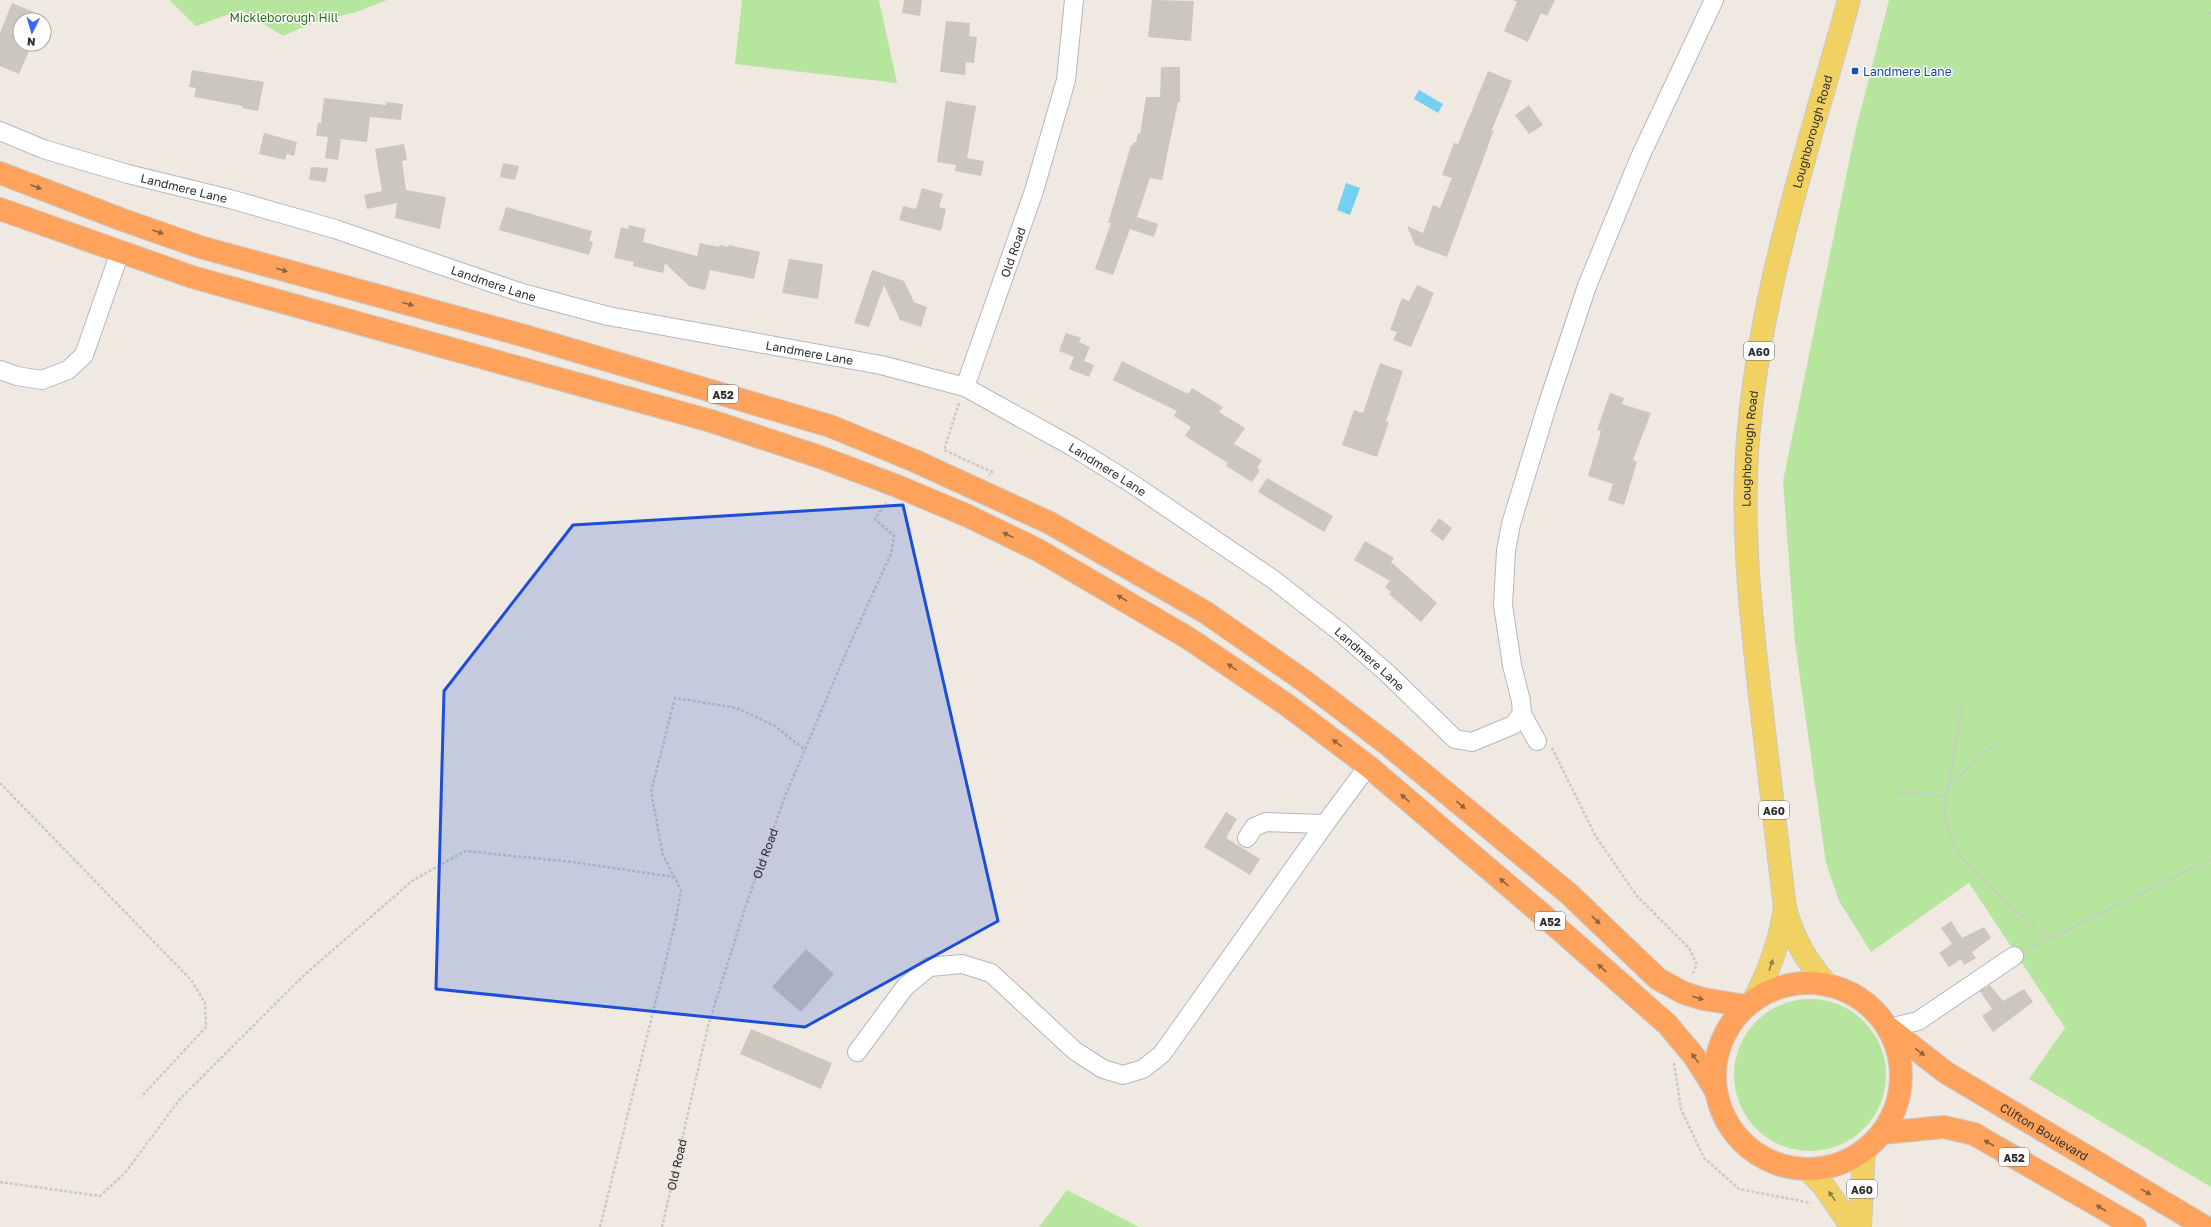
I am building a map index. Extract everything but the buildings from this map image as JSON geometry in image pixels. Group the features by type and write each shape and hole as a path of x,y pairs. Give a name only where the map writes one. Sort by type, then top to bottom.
{"highway":[{"name":"A52","path":"0,173 123,220 200,247 524,336 830,426 915,461 1043,520 1205,612 1303,680 1388,744 1568,893 1658,979 1684,993 1703,999 1750,1003"},
{"name":"A52","path":"0,209 192,277 711,421 820,457 931,500 1038,550 1188,638 1287,705 1368,766 1544,916 1667,1024 1694,1056 1716,1091"},
{"name":"A52","path":"1796,984 1827,984 1845,990 1862,1000 1877,1013 1889,1028 1897,1049 1901,1070 1900,1093 1894,1114 1882,1133 1864,1150 1847,1161 1827,1167 1807,1169 1785,1166 1765,1159 1747,1147 1732,1131 1722,1112 1716,1091 1715,1067 1720,1044 1731,1023 1750,1003 1781,987 1796,984"},
{"name":"Clifton Boulevard","path":"1889,1028 1945,1072 2205,1227"},
{"name":"A52","path":"1882,1133 1944,1126 1974,1134 2135,1227"}],"main road":[{"name":"Loughborough Road","path":"1827,984 1807,962 1793,936 1785,908 1751,616 1745,500 1748,430 1756,365 1772,284 1849,0"},
{"name":"Loughborough Road","path":"1750,1003 1769,971 1778,946 1785,908"},
{"name":"A60","path":"1860,1227 1864,1150"},
{"name":"A60","path":"1807,1169 1823,1185 1852,1227"}],"street":[{"name":"Old Road","path":"965,387 1034,191 1064,88 1074,0"},
{"path":"1537,741 1522,714 1521,701 1512,665 1503,605 1508,541 1543,417 1587,286 1640,157 1714,0"},
{"name":"Landmere Lane","path":"0,131 43,149 128,174 230,199 335,229 522,293 608,316 881,365 965,387 1073,447 1131,483 1274,580 1339,631 1387,673 1455,739 1472,742 1513,725 1522,714"},
{"path":"0,370 18,376 42,380 68,370 84,355 120,252"},
{"path":"857,1052 905,987 929,967 962,964 991,973 1075,1051 1103,1069 1123,1075 1143,1069 1162,1054 1325,824 1368,766"},
{"path":"1247,838 1254,827 1266,822 1325,824"},
{"path":"1889,1028 1918,1021 2014,956"}],"path":[{"path":"965,387 944,450 992,472"},
{"name":"Old Road","path":"662,1227 708,1026 747,902 786,794 852,639 891,554 894,536 876,519 886,503"},
{"path":"600,1227 676,919 681,890 663,854 651,792 674,698 737,708 776,726 805,750"},
{"path":"1962,705 1946,796 1946,821 1950,837 1962,857 1977,876 2035,929 2052,937"},
{"path":"1948,786 2000,740"},
{"path":"0,783 192,981 205,1003 206,1027 141,1097"},
{"path":"1897,792 1946,796"},
{"path":"0,1182 100,1196 125,1174 180,1099 302,977 412,881 465,851 573,862 674,877"},
{"path":"2014,956 2211,860"}],"highlighted area":[{"path":"903,505 998,921 805,1027 436,989 444,691 573,525"}],"green space":[{"name":"Mickleborough Hill","path":"169,0 387,0 356,12 315,22 283,36 241,10 196,26"},
{"path":"742,0 879,0 897,83 735,64"},
{"path":"1889,0 2211,0 2211,1187 2029,1079 2065,1028 1969,883 1871,952 1839,901 1826,863 1795,642 1783,481 1855,133"},
{"path":"1803,999 1817,999 1832,1002 1846,1008 1864,1021 1877,1039 1883,1053 1886,1075 1883,1097 1877,1111 1864,1129 1846,1142 1832,1148 1817,1151 1803,1151 1788,1148 1774,1142 1762,1134 1751,1123 1743,1111 1737,1097 1734,1082 1734,1068 1737,1053 1743,1039 1751,1027 1762,1016 1774,1008 1788,1002"},
{"path":"1067,1190 1139,1227 1039,1227"}],"water":[{"path":"1419,90 1443,104 1438,113 1414,99"},
{"path":"1346,183 1360,188 1350,215 1337,210"}],"place":[{"name":"Landmere Lane","path":"1855,71"}]}
